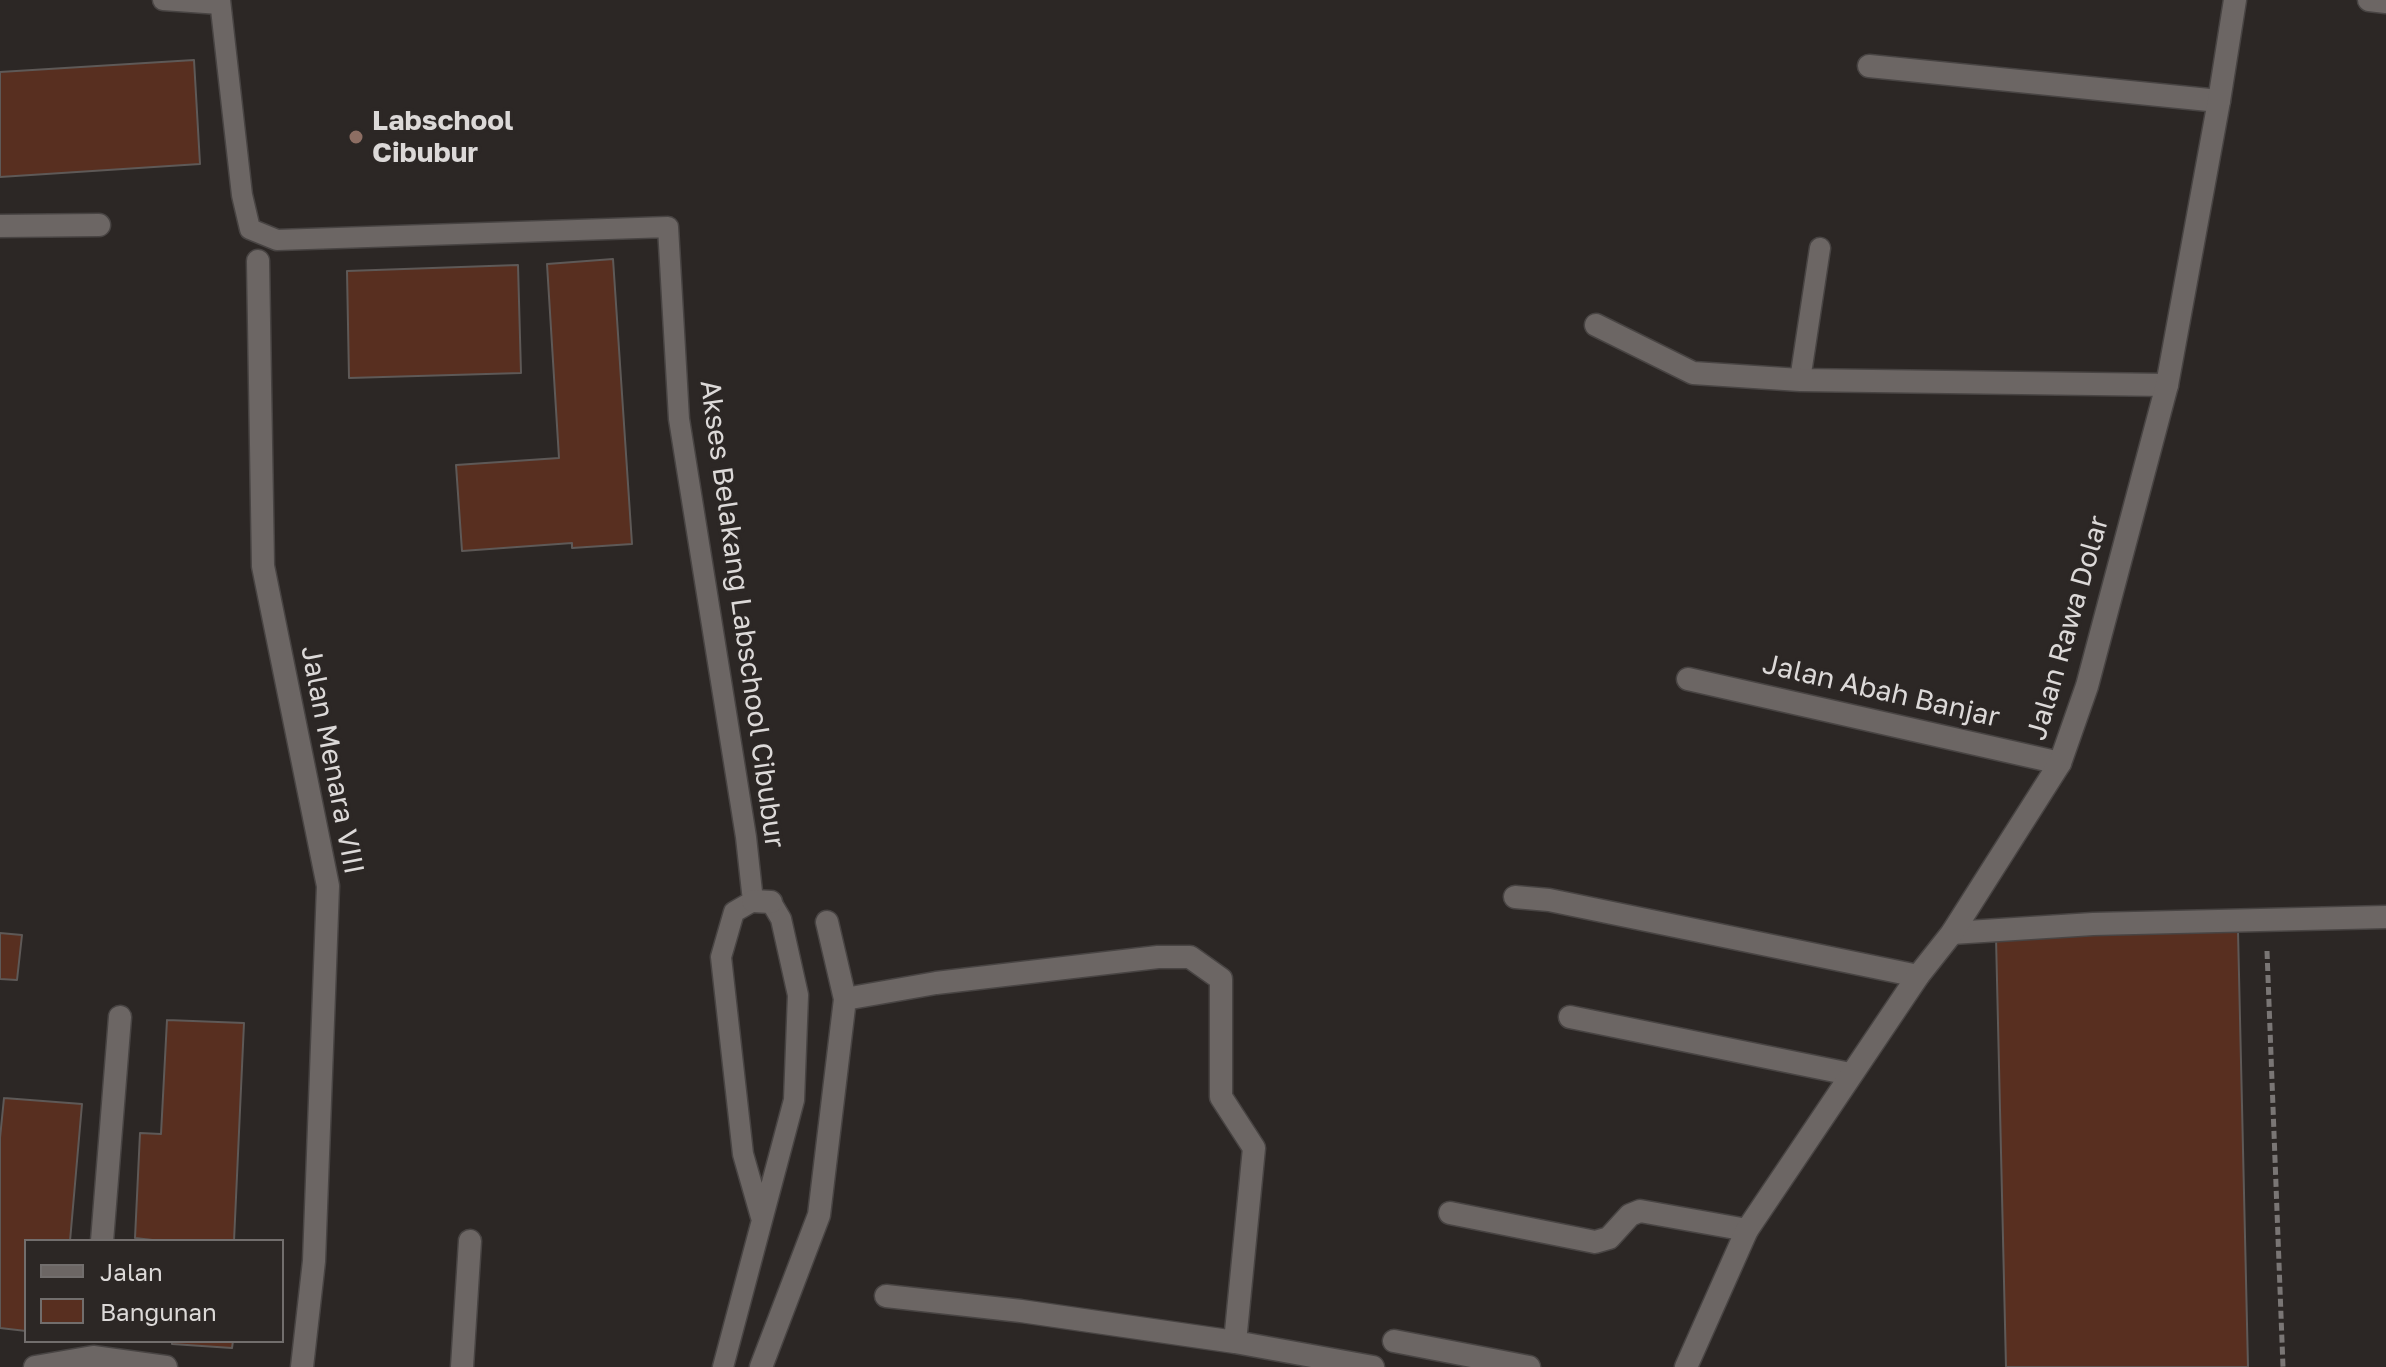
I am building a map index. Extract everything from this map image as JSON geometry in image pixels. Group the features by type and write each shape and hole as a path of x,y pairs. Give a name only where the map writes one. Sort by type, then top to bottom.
{"street":[{"name":"Jalan Rawa Dolar","path":"1686,1367 1747,1230 1850,1074 1952,933 2060,763 2087,686 2167,385 2235,0"},
{"path":"2369,0 2386,2"},
{"path":"1869,66 2219,101"},
{"path":"0,226 99,225"},
{"name":"Jalan Menara VIII","path":"258,261 263,566 328,886 314,1261 302,1367"},
{"path":"1596,325 1693,373 1800,380 2167,385"},
{"name":"Jalan Abah Banjar","path":"1688,679 2060,763"},
{"path":"1515,897 1549,900 1918,976"},
{"path":"1952,933 2093,924 2386,917"},
{"path":"761,1367 819,1215 845,999 827,922"},
{"path":"845,999 936,983 1158,957 1190,957 1221,979 1221,1097 1254,1148 1235,1342"},
{"path":"102,1239 120,1017"},
{"path":"1570,1017 1850,1074"},
{"path":"1450,1213 1595,1242 1609,1238 1630,1215 1640,1211 1747,1230"},
{"path":"462,1367 470,1241"},
{"path":"886,1296 1021,1311 1235,1342 1373,1367"},
{"path":"1394,1341 1529,1367"},
{"path":"35,1367 93,1349 166,1367"}],"lane":[{"path":"163,0 220,2"},
{"name":"Akses Belakang Labschool Cibubur","path":"220,2 242,195 250,229 277,240 668,227 679,419 746,837 762,902 781,919 798,995 794,1100 723,1367"},
{"path":"1800,380 1820,248"},
{"path":"761,1217 743,1154 721,957 734,912 762,902"}],"path":[{"path":"2266,918 2283,1367"}],"building":[{"path":"194,60 200,164 0,177 0,72"},
{"path":"613,259 632,544 572,548 572,543 462,551 456,465 559,458 547,264"},
{"path":"518,265 521,373 349,378 347,271"},
{"path":"2238,931 2248,1367 2006,1367 1996,937"},
{"path":"0,933 22,935 17,980 0,979"},
{"path":"167,1020 244,1023 234,1239 135,1238 140,1133 161,1134"},
{"path":"4,1098 82,1104 70,1239 24,1239 24,1331 0,1328 0,1138"},
{"path":"172,1343 233,1343 232,1348"}],"place":[{"name":"Labschool Cibubur","path":"356,137"}]}
